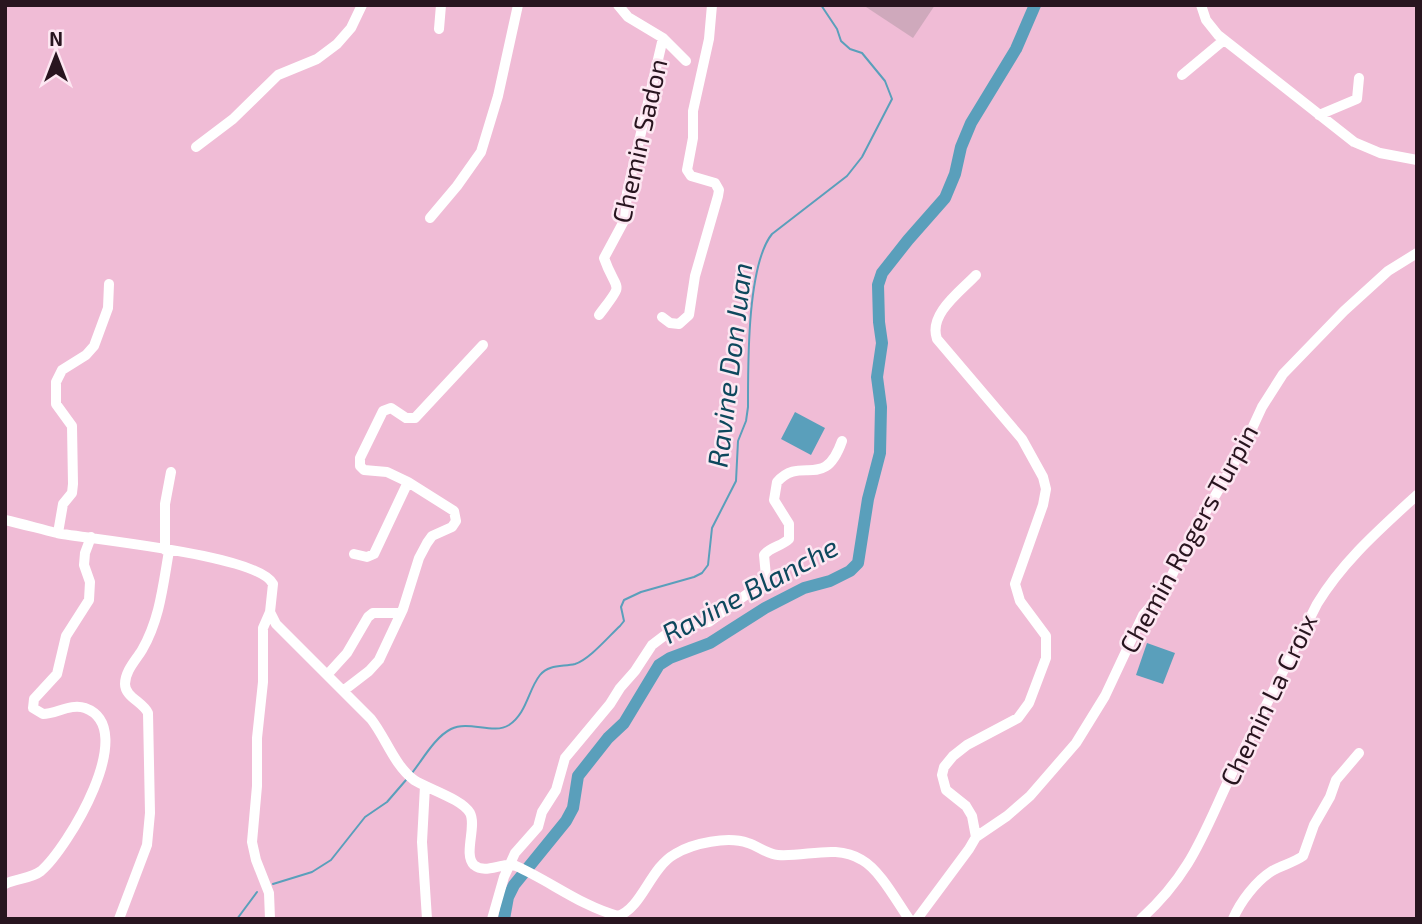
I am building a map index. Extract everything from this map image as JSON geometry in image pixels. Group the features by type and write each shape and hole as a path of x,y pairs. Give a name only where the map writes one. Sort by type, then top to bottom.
{"street":[{"path":"196,147 233,119 251,98 278,75 317,59 337,44 351,28 362,5"},
{"path":"439,29 442,5"},
{"path":"430,218 481,152 498,96 518,5"},
{"name":"Chemin Sadon","path":"618,5 628,17 663,37 686,61"},
{"path":"662,317 670,323 679,324 689,315 695,276 719,190 715,183 691,176 687,170 693,138 693,111 707,50 712,5"},
{"path":"1201,5 1206,20 1224,40 1362,147 1417,160"},
{"name":"Chemin Sadon","path":"599,315 618,290 618,283 604,258 625,219 627,193 663,37"},
{"path":"1182,75 1224,40"},
{"path":"1319,115 1357,99 1359,78"},
{"name":"Chemin Rogers Turpin","path":"976,837 1030,796 1076,743 1105,696 1143,615 1164,591 1244,446 1262,407 1283,374 1388,271 1417,253"},
{"path":"917,919 976,837 972,816 966,806 951,795 943,783 944,767 967,745 1008,725 1024,711 1046,659 1048,646 1046,636 1017,596 1015,584 1043,505 1043,477 1022,439 937,339 935,332 937,318 976,275"},
{"path":"58,533 63,504 72,493 73,484 72,426 56,404 57,379 65,367 86,355 94,346 108,308 108,284"},
{"path":"343,691 379,660 427,543 432,536 452,527 456,522 454,511 387,472 364,470 360,466 360,458 383,411 391,408 406,418 415,418 483,345"},
{"path":"492,919 515,866 514,853 538,827 542,812 556,790 565,758 610,704 652,645 677,626 709,622 762,583 766,576 764,555 789,539 789,524 774,500 777,482 789,472 818,470 828,466 835,459 842,441"},
{"path":"119,919 147,845 150,813 148,713 128,692 125,683 130,667 154,627 167,550 165,504 171,472"},
{"path":"354,554 367,557 374,554 408,482"},
{"name":"Chemin La Croix","path":"1141,919 1177,882 1203,840 1231,776 1332,579 1359,549 1417,495"},
{"path":"5,520 58,533 167,550 250,567 267,575 273,583 270,611 263,628 263,682 257,738 257,786 252,842 256,860 270,893 270,919"},
{"path":"5,884 40,872 56,854 79,819 104,762 105,733 93,714 83,707 43,714 33,708 34,699 57,674 66,635 89,600 90,582 84,565 91,537"},
{"path":"270,611 276,624 382,733 403,769 413,779 469,812 472,830 470,854 473,864 485,869 515,866 618,916 631,908 659,867 672,855 718,840 740,841 775,855 841,852 872,867 909,919"},
{"path":"327,676 347,653 373,613 400,613"},
{"path":"1233,919 1236,911 1269,873 1303,856 1314,825 1336,780 1359,753"},
{"path":"425,786 422,842 427,919"}],"shaded area":[{"path":"863,5 935,5 913,38"}],"water":[{"path":"795,412 825,428 811,455 781,439"},
{"path":"1147,643 1175,653 1163,684 1136,675"}],"waterway":[{"name":"Ravine Don Juan","path":"412,773 435,743 451,729 465,726 496,729 509,725 524,708 536,681 544,671 581,662 620,626 624,621 621,607 624,600 641,592 694,577 702,573 708,565 712,528 736,481 738,441 748,407 753,291 764,249 772,234 847,176 862,157 892,99 885,81 862,53 850,49 841,41 837,29 821,5"},
{"name":"Ravine Blanche","path":"504,919 508,897 514,885 566,821 573,808 578,776 608,738 624,723 659,665 710,643 765,608 804,588 830,581 850,571 858,563 868,499 880,453 881,407 877,377 882,343 878,285 882,273 945,198 971,123 1016,49 1035,5"},
{"name":"Ravine Don Juan","path":"273,884 312,872 331,860 365,817 387,802 406,780"},
{"name":"Ravine Don Juan","path":"237,919 257,892"}]}
